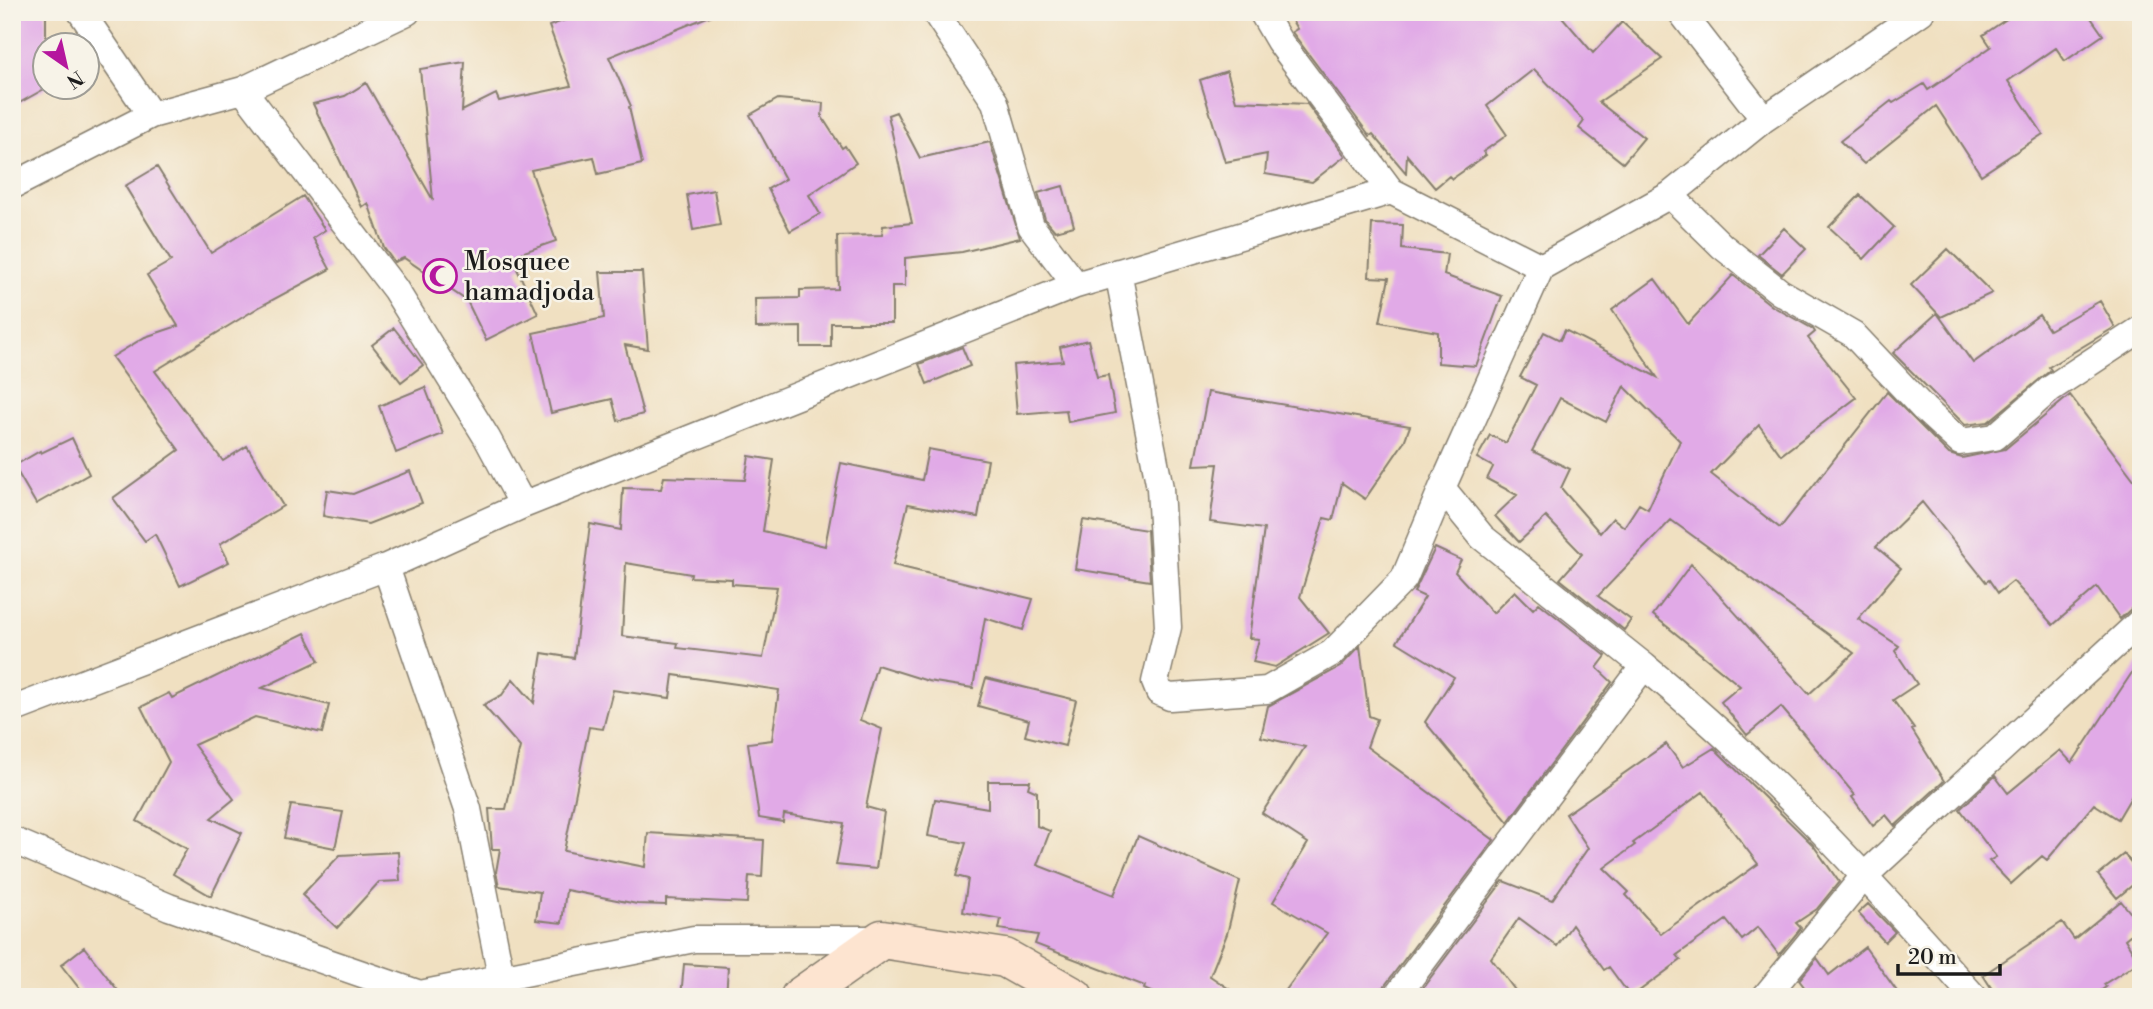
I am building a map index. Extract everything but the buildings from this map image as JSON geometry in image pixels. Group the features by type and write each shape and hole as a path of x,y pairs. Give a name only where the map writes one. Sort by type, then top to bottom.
{"street":[{"path":"81,12 152,115"},
{"path":"12,186 152,115 243,90 407,12"},
{"path":"935,12 995,102 1031,226 1076,285"},
{"path":"1262,12 1279,41 1391,191 1541,267"},
{"path":"1681,12 1764,119"},
{"path":"1118,272 1160,488 1168,627 1155,682 1159,692 1170,697 1267,690 1332,653 1404,579 1541,267 1670,195 1764,119 1921,12"},
{"path":"243,90 394,289 487,438 523,505"},
{"path":"12,710 386,567 523,505 1076,285 1391,191"},
{"path":"1670,195 1722,246 1780,292 1853,334 1924,409 1960,442 1995,437 2050,389 2141,329"},
{"path":"1442,488 1482,537 1717,726 1865,875 1974,997"},
{"path":"386,567 468,809 501,976"},
{"path":"1765,997 1865,875 2141,621"},
{"path":"1396,997 1644,666"},
{"path":"12,839 169,906 419,996 501,976 694,939 882,939 1005,958 1074,997"},
{"path":"800,997 882,939"}],"place":[{"name":"Mosquee hamadjoda","path":"440,276"}]}
